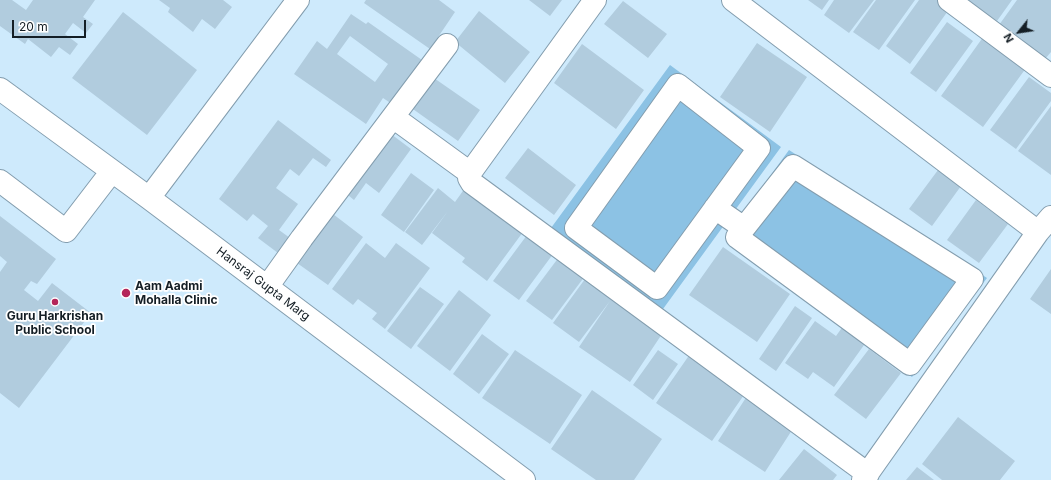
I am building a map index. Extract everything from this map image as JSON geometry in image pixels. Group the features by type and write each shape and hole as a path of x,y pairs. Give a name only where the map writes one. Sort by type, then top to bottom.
{"street":[{"path":"149,198 298,0"},
{"path":"595,0 470,173 469,178 472,183 604,280 865,477 1044,225 733,0"},
{"path":"949,0 1051,76"},
{"path":"267,287 306,232 447,45"},
{"path":"678,85 759,148 715,208 657,288 576,228 678,85"},
{"name":"Hansraj Gupta Marg","path":"0,90 149,198 524,480"},
{"path":"393,117 470,173"},
{"path":"793,166 972,279 910,364 737,237 744,228 793,166"},
{"path":"0,181 66,231 112,171"},
{"path":"715,208 744,228"},
{"path":"604,280 618,259"},
{"path":"934,332 958,346"}],"shaded area":[{"path":"670,65 781,147 663,309 551,228"},
{"path":"789,150 987,278 912,377 725,238"}],"building":[{"path":"0,0 12,0 26,10 33,0 95,0 83,17 93,24 86,33 73,23 65,34 78,44 70,55 59,47 51,57 28,39 25,44 0,26"},
{"path":"159,0 223,0 232,7 215,29 202,19 193,32 168,12 170,8"},
{"path":"366,0 439,0 455,12 430,49 364,3"},
{"path":"529,0 562,0 550,16"},
{"path":"808,0 829,0 822,10"},
{"path":"834,0 874,0 849,33 824,15"},
{"path":"876,0 915,0 879,50 853,32"},
{"path":"919,0 939,0 950,8 910,64 886,46"},
{"path":"967,0 1012,0 997,21"},
{"path":"1017,0 1051,0 1051,52 1045,59 999,25"},
{"path":"623,1 667,34 648,58 604,24"},
{"path":"479,11 530,52 505,83 455,42"},
{"path":"123,12 197,70 147,135 72,78"},
{"path":"351,14 366,24 368,22 422,60 392,104 383,98 366,124 294,74 317,41 327,49","holes":["350,36 388,64 375,82 337,54"]},
{"path":"947,22 973,41 936,92 910,73"},
{"path":"986,33 1029,64 983,127 941,96"},
{"path":"757,43 807,77 770,132 720,97"},
{"path":"582,44 644,90 616,129 554,83"},
{"path":"431,76 480,110 458,141 410,107"},
{"path":"1029,77 1051,93 1051,101 1016,149 990,130"},
{"path":"1051,106 1051,175 1018,151"},
{"path":"278,120 331,160 326,167 313,158 299,176 290,169 276,188 298,204 279,230 290,238 278,253 258,238 268,226 253,214 247,221 219,199"},
{"path":"387,131 411,149 379,193 366,183 354,200 343,191"},
{"path":"528,148 576,185 554,215 505,178"},
{"path":"938,170 961,186 932,226 909,209"},
{"path":"411,173 434,190 404,232 381,215"},
{"path":"438,188 455,202 465,188 523,232 487,281 462,262 465,258 432,233 448,211 422,245 405,232"},
{"path":"976,200 1008,224 979,263 947,240"},
{"path":"333,214 363,237 328,285 297,263"},
{"path":"0,216 56,259 37,284 31,281 24,290 38,301 52,283 91,313 19,408 0,393 0,272 7,262 0,256"},
{"path":"530,231 556,250 519,300 493,281"},
{"path":"366,243 385,258 396,243 430,268 385,329 372,319 377,313 358,299 353,305 332,289"},
{"path":"723,247 790,294 757,342 689,295"},
{"path":"559,257 585,276 552,320 526,301"},
{"path":"1051,269 1051,314 1030,299"},
{"path":"585,279 664,331 630,382 579,347 610,301 579,342 553,323"},
{"path":"420,287 444,304 411,349 387,331"},
{"path":"459,290 491,315 450,371 417,346"},
{"path":"795,306 812,318 776,371 759,359"},
{"path":"815,321 836,336 846,322 869,338 834,387 813,372 808,379 785,363"},
{"path":"482,334 509,354 479,394 453,374"},
{"path":"869,349 901,373 866,419 834,395"},
{"path":"515,350 582,395 550,444 482,398"},
{"path":"658,350 678,364 653,400 633,385"},
{"path":"690,354 746,392 712,441 656,403"},
{"path":"592,390 662,439 634,480 596,480 551,449"},
{"path":"747,396 794,427 765,472 718,441"},
{"path":"958,417 1015,461 1000,480 942,480 922,464"},
{"path":"804,449 837,475 833,480 779,480"},
{"path":"917,467 934,480 906,480"}],"place":[{"name":"Aam Aadmi Mohalla Clinic","path":"126,293"},
{"name":"Guru Harkrishan Public School","path":"55,302"}]}
